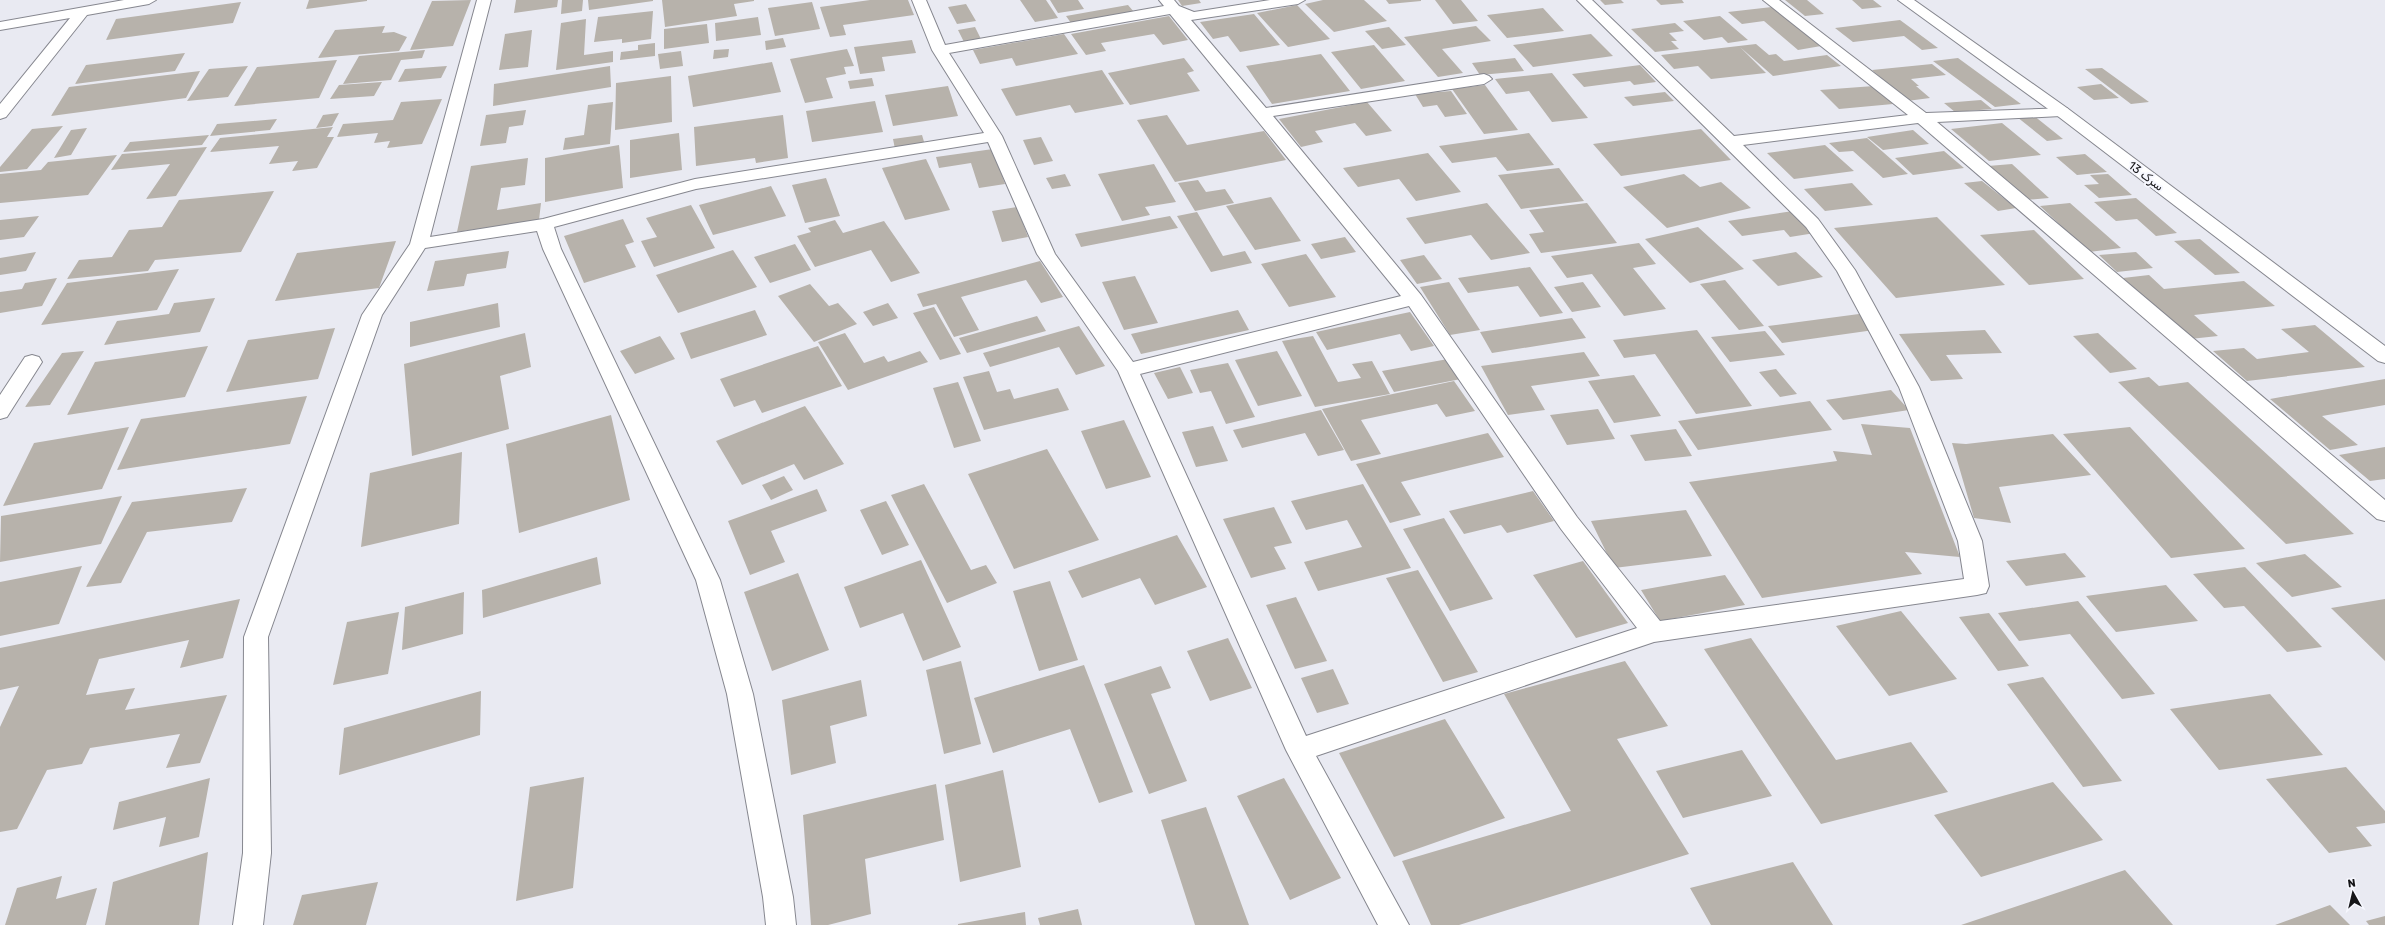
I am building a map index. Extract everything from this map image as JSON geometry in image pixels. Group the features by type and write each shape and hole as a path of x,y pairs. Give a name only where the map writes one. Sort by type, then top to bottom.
{"street":[{"path":"0,26 149,0"},
{"path":"248,925 257,853 256,637 372,315 419,244 484,0"},
{"path":"918,0 940,50 994,136 1046,254 1128,370 1299,750 1394,925"},
{"path":"940,50 1169,4 1193,16 1298,0"},
{"path":"1299,750 1654,632 1977,586 1970,541 1909,387 1846,270 1812,223 1732,141 1584,0"},
{"path":"1770,0 1922,118 2385,513"},
{"name":"سرک 13","path":"1905,0 2061,111 2385,356"},
{"path":"1169,4 1262,113 1414,299 1569,524 1654,632"},
{"path":"0,114 82,11"},
{"path":"1262,113 1484,79"},
{"path":"1732,141 1922,118 2061,111"},
{"path":"419,244 544,224 695,184 994,136"},
{"path":"544,224 552,249 708,580 740,694 778,897 781,925"},
{"path":"1128,370 1414,299"},
{"path":"1,410 32,362"}],"building":[{"path":"309,0 367,0 367,1 306,9"},
{"path":"471,0 453,46 410,50 432,1"},
{"path":"516,0 558,0 557,7 514,13"},
{"path":"562,0 583,0 582,11 561,14"},
{"path":"588,0 653,0 653,1 589,10"},
{"path":"662,0 754,1 734,4 737,16 665,27"},
{"path":"870,0 908,0 914,15 843,25 846,35 830,37 820,7"},
{"path":"1020,0 1046,0 1058,18 1035,22"},
{"path":"1050,0 1078,0 1084,9 1058,13"},
{"path":"1178,0 1199,0 1201,3 1182,6"},
{"path":"1323,0 1364,0 1387,21 1334,32 1305,4"},
{"path":"1386,0 1421,0 1421,1 1389,4"},
{"path":"1435,0 1461,0 1478,21 1453,24"},
{"path":"1600,0 1621,0 1624,3 1605,5"},
{"path":"1656,0 1682,0 1684,3 1661,5"},
{"path":"1785,0 1807,0 1824,14 1805,16"},
{"path":"1852,0 1873,0 1882,7 1862,9"},
{"path":"241,2 233,23 106,40 116,19"},
{"path":"812,2 820,29 775,36 768,8"},
{"path":"966,4 976,21 957,24 948,7"},
{"path":"1128,5 1134,12 1071,23 1066,16"},
{"path":"1297,5 1330,39 1288,47 1257,13"},
{"path":"1772,7 1821,46 1798,50 1764,21 1742,24 1728,12"},
{"path":"1543,8 1564,31 1507,38 1487,15"},
{"path":"653,11 651,39 622,43 622,39 594,42 598,17"},
{"path":"1254,14 1280,45 1240,52 1228,36 1213,39 1200,22"},
{"path":"1169,16 1188,40 1163,45 1154,34 1101,43 1106,51 1086,55 1071,34"},
{"path":"1720,16 1748,40 1728,43 1722,37 1704,40 1683,21"},
{"path":"758,17 761,35 716,41 715,23"},
{"path":"586,19 584,55 613,51 613,62 556,70 561,23"},
{"path":"1900,20 1938,48 1922,50 1904,36 1853,42 1835,28"},
{"path":"1675,23 1684,31 1669,33 1677,41 1671,41 1679,49 1655,52 1631,29"},
{"path":"707,24 709,43 664,49 664,29"},
{"path":"385,26 382,33 394,32 407,37 399,51 318,58 335,30"},
{"path":"1476,26 1491,41 1442,49 1463,73 1438,77 1404,37"},
{"path":"975,27 981,39 964,42 958,30"},
{"path":"1389,27 1406,45 1382,49 1365,31"},
{"path":"532,30 528,67 499,70 505,34"},
{"path":"1064,34 1078,54 1016,66 1012,58 980,64 973,50"},
{"path":"1591,34 1613,56 1533,67 1513,45"},
{"path":"783,38 786,47 766,50 765,41"},
{"path":"912,40 916,53 882,57 885,71 860,74 854,47"},
{"path":"655,43 655,56 620,60 621,52 638,50 638,45"},
{"path":"1756,44 1769,55 1776,54 1784,61 1827,55 1841,66 1773,76 1740,47 1766,73 1711,79 1698,66 1674,69 1661,55"},
{"path":"1374,45 1405,81 1361,89 1331,52"},
{"path":"729,49 728,57 713,59 714,50"},
{"path":"847,49 854,66 844,67 846,74 826,78 833,98 805,103 790,59"},
{"path":"425,50 422,58 401,60 391,80 343,84 359,56"},
{"path":"681,51 683,66 660,69 658,54"},
{"path":"185,53 175,71 75,84 86,65"},
{"path":"1321,54 1350,91 1272,104 1246,66"},
{"path":"1184,58 1194,71 1187,73 1200,91 1130,105 1108,73"},
{"path":"1515,58 1524,71 1480,75 1472,63"},
{"path":"1958,58 2021,104 1995,107 1933,61"},
{"path":"337,60 319,98 234,106 257,67"},
{"path":"772,62 781,92 693,107 688,76"},
{"path":"1932,64 1946,75 1911,79 1919,86 1916,86 1930,98 1907,101 1872,70"},
{"path":"1640,65 1656,82 1634,85 1630,81 1584,87 1572,74"},
{"path":"248,66 228,97 187,101 209,69"},
{"path":"447,66 441,78 398,82 405,69"},
{"path":"610,66 611,87 493,106 494,84"},
{"path":"2102,68 2149,102 2131,104 2085,69"},
{"path":"1102,70 1124,104 1075,113 1070,105 1016,116 1001,89"},
{"path":"200,71 186,98 51,116 69,87"},
{"path":"1552,73 1588,118 1552,122 1529,91 1506,94 1495,79"},
{"path":"671,76 672,122 615,130 616,83"},
{"path":"872,78 874,86 850,89 848,81"},
{"path":"382,82 374,96 330,99 339,85"},
{"path":"2101,84 2119,98 2094,100 2077,87"},
{"path":"1485,85 1518,130 1484,134 1452,89"},
{"path":"948,86 958,116 893,126 885,95"},
{"path":"1874,86 1893,104 1839,109 1820,90"},
{"path":"1451,91 1467,114 1445,117 1437,105 1423,107 1415,94"},
{"path":"1665,92 1674,101 1633,106 1624,97"},
{"path":"442,99 422,144 387,148 390,141 374,143 378,133 337,137 343,124 393,120 401,102"},
{"path":"1981,100 1992,109 1955,112 1944,103"},
{"path":"875,101 883,132 812,142 806,111"},
{"path":"613,102 610,144 563,150 565,138 584,135 588,105"},
{"path":"1367,102 1392,131 1366,136 1355,123 1315,131 1323,142 1301,147 1279,119"},
{"path":"526,110 523,125 509,127 506,143 480,146 486,115"},
{"path":"339,113 332,126 316,128 323,115"},
{"path":"783,115 788,158 756,163 755,158 696,166 694,127"},
{"path":"1167,115 1187,145 1264,131 1286,160 1175,182 1137,120"},
{"path":"2033,115 2063,139 2047,141 2017,117"},
{"path":"277,119 270,130 210,136 217,124"},
{"path":"2002,123 2041,155 1989,161 1951,129"},
{"path":"63,126 27,169 0,172 0,167 32,129"},
{"path":"333,127 327,137 334,137 317,168 292,171 298,161 269,164 279,146 210,152 220,138"},
{"path":"87,128 71,155 54,158 71,130"},
{"path":"1701,129 1731,160 1621,176 1593,144"},
{"path":"1913,130 1929,144 1883,150 1867,137"},
{"path":"679,133 682,170 630,178 630,140"},
{"path":"1529,133 1554,165 1507,171 1496,157 1452,163 1439,146"},
{"path":"209,135 202,145 123,152 130,142"},
{"path":"922,135 925,145 895,149 893,139"},
{"path":"1041,137 1053,161 1034,165 1023,140"},
{"path":"1867,138 1908,174 1883,178 1853,151 1839,152 1829,143"},
{"path":"619,145 623,188 545,202 545,158"},
{"path":"1825,145 1854,171 1794,179 1767,153"},
{"path":"207,147 176,196 146,199 170,164 111,170 122,154"},
{"path":"993,149 1005,184 979,188 971,163 939,168 936,157"},
{"path":"1944,151 1964,168 1913,175 1895,158"},
{"path":"1428,153 1461,192 1416,201 1399,179 1358,187 1343,168"},
{"path":"2085,154 2107,172 2077,175 2056,157"},
{"path":"117,155 88,195 0,203 0,174 41,170 48,162"},
{"path":"528,158 525,185 501,188 497,210 541,203 539,220 457,232 471,166"},
{"path":"926,159 950,210 905,220 882,168"},
{"path":"1154,164 1176,202 1145,207 1150,215 1122,221 1098,174"},
{"path":"2012,164 2049,198 2025,200 1988,166"},
{"path":"1559,168 1584,201 1521,209 1498,175"},
{"path":"1065,174 1071,186 1052,189 1046,178"},
{"path":"1684,174 1700,187 1721,182 1751,208 1667,228 1623,187"},
{"path":"2108,174 2132,195 2099,198 2084,185 2099,184 2090,175"},
{"path":"826,178 840,216 805,223 792,185"},
{"path":"1198,180 1206,192 1225,189 1234,203 1195,211 1178,183"},
{"path":"1982,181 2016,208 1998,211 1964,183"},
{"path":"1852,183 1873,205 1825,211 1804,189"},
{"path":"771,186 786,216 713,235 699,205"},
{"path":"274,191 241,252 155,260 148,271 67,279 79,260 112,257 129,230 162,227 179,200"},
{"path":"1271,197 1301,241 1255,250 1226,206"},
{"path":"2136,198 2177,233 2156,236 2137,219 2116,221 2094,202"},
{"path":"1487,203 1530,253 1491,260 1471,235 1425,244 1406,218"},
{"path":"1587,203 1617,243 1541,253 1529,234 1544,232 1529,210"},
{"path":"2070,203 2121,248 2089,252 2040,206"},
{"path":"691,205 715,248 654,267 641,241 657,237 646,218"},
{"path":"1017,207 1028,237 1002,242 992,211"},
{"path":"1793,211 1815,233 1790,237 1784,230 1742,236 1728,221"},
{"path":"1197,212 1223,256 1245,251 1252,263 1211,272 1177,216"},
{"path":"39,216 24,237 0,240 0,220"},
{"path":"1170,216 1178,228 1081,247 1075,234"},
{"path":"1937,217 2005,285 1896,298 1834,228"},
{"path":"623,219 634,242 625,245 636,267 584,283 564,236"},
{"path":"835,220 843,233 884,221 920,273 891,282 871,250 815,267 797,236 811,232 808,228"},
{"path":"1698,227 1744,269 1690,283 1645,239"},
{"path":"2034,230 2084,279 2029,285 1980,235"},
{"path":"1345,237 1356,252 1321,259 1311,244"},
{"path":"2200,239 2240,273 2215,275 2174,241"},
{"path":"396,241 379,288 275,301 297,253"},
{"path":"1639,243 1656,264 1633,268 1666,309 1624,316 1592,274 1567,278 1551,256"},
{"path":"795,244 811,270 770,283 754,257"},
{"path":"733,250 757,287 678,313 656,275"},
{"path":"509,251 506,268 467,274 464,286 427,291 435,261"},
{"path":"36,252 26,271 0,275 0,258"},
{"path":"1796,252 1823,277 1778,286 1752,260"},
{"path":"2136,252 2153,268 2117,272 2099,255"},
{"path":"1306,254 1336,297 1289,307 1261,264"},
{"path":"1424,255 1442,279 1417,284 1400,260"},
{"path":"1040,261 1063,297 1041,303 1026,280 961,297 979,330 954,337 936,304 923,307 917,294"},
{"path":"1530,267 1563,313 1540,317 1518,286 1468,293 1458,278"},
{"path":"179,269 157,310 41,325 67,283"},
{"path":"2149,275 2164,289 2244,281 2275,306 2194,315 2218,336 2190,339 2123,278"},
{"path":"1135,276 1158,323 1124,330 1102,282"},
{"path":"57,278 42,306 0,313 0,292 22,289 25,283"},
{"path":"1725,280 1764,326 1739,330 1700,284"},
{"path":"1449,282 1480,330 1450,335 1420,287"},
{"path":"1583,282 1601,307 1572,312 1554,287"},
{"path":"810,284 829,306 838,303 857,324 814,342 778,296"},
{"path":"215,298 200,332 104,345 117,321 169,314 174,303"},
{"path":"498,303 500,327 410,347 410,322"},
{"path":"888,303 898,318 873,326 863,312"},
{"path":"934,307 961,354 940,360 913,313"},
{"path":"755,310 767,335 691,359 680,333"},
{"path":"1238,310 1249,330 1141,354 1131,334"},
{"path":"1410,312 1434,346 1411,351 1400,334 1327,350 1316,332"},
{"path":"1859,314 1874,330 1782,343 1768,326"},
{"path":"1037,316 1046,331 967,353 959,338"},
{"path":"1572,318 1586,338 1492,353 1480,332"},
{"path":"2315,325 2365,367 2247,381 2213,351 2244,348 2257,359 2309,352 2281,329"},
{"path":"1079,326 1105,366 1076,375 1059,347 990,367 983,353"},
{"path":"335,328 318,379 226,392 248,340"},
{"path":"1697,330 1752,406 1696,414 1655,354 1624,358 1613,340"},
{"path":"1985,330 2002,353 1946,355 1963,379 1931,381 1899,334"},
{"path":"1765,331 1785,355 1730,362 1711,337"},
{"path":"525,333 531,367 500,376 509,429 412,456 404,364"},
{"path":"845,333 864,363 884,356 888,362 920,351 928,362 848,390 818,342"},
{"path":"2098,333 2137,369 2110,373 2073,336"},
{"path":"660,336 675,359 635,374 620,351"},
{"path":"1313,336 1338,382 1361,378 1352,364 1372,361 1390,394 1315,407 1282,341"},
{"path":"208,346 185,397 67,415 95,362"},
{"path":"818,346 842,386 762,413 755,400 734,407 720,379"},
{"path":"84,351 50,405 25,407 62,353"},
{"path":"1277,351 1302,396 1258,406 1235,360"},
{"path":"1584,352 1600,376 1531,386 1545,410 1508,415 1481,366"},
{"path":"1448,359 1461,379 1394,392 1382,371"},
{"path":"1228,363 1255,417 1226,424 1211,391 1200,393 1190,370"},
{"path":"1180,367 1193,393 1168,399 1154,373"},
{"path":"1776,369 1797,394 1780,397 1759,372"},
{"path":"989,371 997,392 1010,389 1014,399 1058,388 1069,410 984,430 963,377"},
{"path":"1634,375 1661,416 1614,423 1588,381"},
{"path":"2149,377 2159,386 2188,382 2354,534 2286,544 2118,382"},
{"path":"2385,379 2385,405 2322,416 2358,445 2330,450 2270,399"},
{"path":"1454,381 1475,411 1446,417 1437,404 1361,420 1381,454 1351,461 1322,409"},
{"path":"958,382 981,441 954,448 933,388"},
{"path":"1891,390 1909,410 1843,420 1826,400"},
{"path":"307,396 290,444 117,470 141,419"},
{"path":"1810,401 1832,430 1698,450 1678,421"},
{"path":"805,406 844,464 804,480 794,464 742,485 716,441"},
{"path":"1598,409 1615,439 1567,445 1550,415"},
{"path":"1321,410 1344,450 1318,456 1305,433 1242,448 1233,430"},
{"path":"611,415 630,500 519,533 506,444"},
{"path":"1124,420 1151,477 1106,489 1081,431"},
{"path":"1861,424 1910,428 1960,557 1905,552 1922,574 1762,598 1689,482 1837,461 1833,451 1872,455"},
{"path":"1213,426 1228,461 1196,467 1182,432"},
{"path":"129,427 102,489 3,506 34,443"},
{"path":"2130,427 2245,549 2171,558 2063,434"},
{"path":"1676,429 1692,456 1645,461 1630,435"},
{"path":"1488,433 1504,457 1401,482 1421,515 1390,523 1356,464"},
{"path":"2053,434 2091,475 1999,487 2011,523 1974,518 1952,443 1966,444"},
{"path":"2385,447 2385,479 2370,481 2339,455"},
{"path":"1047,449 1099,540 1014,569 968,474"},
{"path":"462,452 459,524 361,547 370,473"},
{"path":"784,476 793,490 771,500 762,485"},
{"path":"924,484 971,570 986,565 997,583 947,603 891,495"},
{"path":"1363,484 1411,568 1318,591 1304,562 1362,547 1347,520 1306,530 1291,501"},
{"path":"247,488 232,522 147,532 121,583 86,587 132,502"},
{"path":"817,489 827,511 771,531 785,562 750,575 728,521"},
{"path":"1533,491 1554,521 1507,533 1501,525 1464,534 1449,511"},
{"path":"122,496 101,544 0,562 1,516"},
{"path":"886,501 909,545 882,555 860,510"},
{"path":"1274,507 1292,543 1274,547 1286,569 1251,578 1223,519"},
{"path":"1686,510 1712,556 1614,568 1591,521"},
{"path":"1444,518 1493,599 1450,611 1403,529"},
{"path":"1177,535 1207,587 1155,605 1140,578 1082,598 1068,571"},
{"path":"2065,553 2086,577 2026,586 2006,561"},
{"path":"2305,554 2342,587 2292,597 2256,563"},
{"path":"597,557 601,584 483,618 482,590"},
{"path":"921,560 961,647 923,661 903,613 860,628 844,587"},
{"path":"1583,561 1628,623 1576,638 1533,575"},
{"path":"82,566 59,624 0,636 0,582"},
{"path":"2245,567 2322,647 2287,652 2244,606 2224,608 2193,574"},
{"path":"1418,570 1478,672 1443,682 1386,578"},
{"path":"798,573 829,650 772,671 744,592"},
{"path":"1725,575 1745,605 1660,621 1641,590"},
{"path":"1050,581 1078,660 1039,671 1013,591"},
{"path":"2166,585 2198,621 2116,632 2086,596"},
{"path":"464,592 463,634 402,650 405,607"},
{"path":"1296,597 1327,661 1295,669 1266,605"},
{"path":"240,599 223,658 180,668 189,640 99,659 86,695 135,688 125,710 227,695 200,763 166,768 180,734 90,748 82,764 47,770 17,829 0,832 0,727 19,686 0,690 0,648"},
{"path":"2385,599 2385,661 2331,608"},
{"path":"2078,601 2155,694 2122,699 2070,634 2019,641 1998,613"},
{"path":"1901,611 1957,679 1889,696 1836,626"},
{"path":"399,612 388,674 333,685 347,622"},
{"path":"1989,613 2029,666 1998,671 1959,617"},
{"path":"1228,638 1252,688 1210,701 1187,651"},
{"path":"1751,638 1836,760 1911,742 1948,792 1821,824 1704,649"},
{"path":"961,661 981,744 944,754 926,670"},
{"path":"1625,661 1668,726 1617,739 1689,854 1459,925 1431,925 1402,861 1571,811 1504,694"},
{"path":"1084,665 1133,792 1099,803 1070,729 993,753 974,698"},
{"path":"1161,666 1171,688 1151,694 1187,781 1149,794 1104,684"},
{"path":"1333,669 1349,704 1317,713 1301,678"},
{"path":"2043,677 2122,781 2083,787 2007,684"},
{"path":"861,680 867,716 830,726 836,763 791,775 782,700"},
{"path":"481,691 480,735 339,775 344,728"},
{"path":"2270,694 2323,755 2219,770 2170,709"},
{"path":"1445,719 1505,818 1394,857 1339,753"},
{"path":"1742,750 1772,796 1683,818 1656,771"},
{"path":"2346,767 2385,811 2385,823 2356,827 2372,846 2329,853 2266,779"},
{"path":"1003,770 1021,867 960,882 945,785"},
{"path":"584,777 573,888 516,901 530,787"},
{"path":"210,778 199,837 159,847 166,817 113,830 119,802"},
{"path":"1284,778 1341,878 1290,900 1237,796"},
{"path":"2053,782 2103,840 1981,877 1934,815"},
{"path":"936,784 944,840 865,859 871,914 828,925 811,925 803,815"},
{"path":"1206,807 1249,925 1195,925 1161,820"},
{"path":"208,852 199,925 105,925 113,882"},
{"path":"1793,862 1833,925 1711,925 1690,888"},
{"path":"2125,870 2173,925 1961,925"},
{"path":"62,876 56,899 97,888 86,925 5,925 17,888"},
{"path":"378,882 366,925 293,925 302,895"},
{"path":"2330,905 2350,925 2275,925"},
{"path":"1078,909 1082,925 1040,925 1038,918"},
{"path":"1025,912 1026,925 958,925 958,924"},
{"path":"2385,916 2385,925 2369,925 2366,921"}]}
